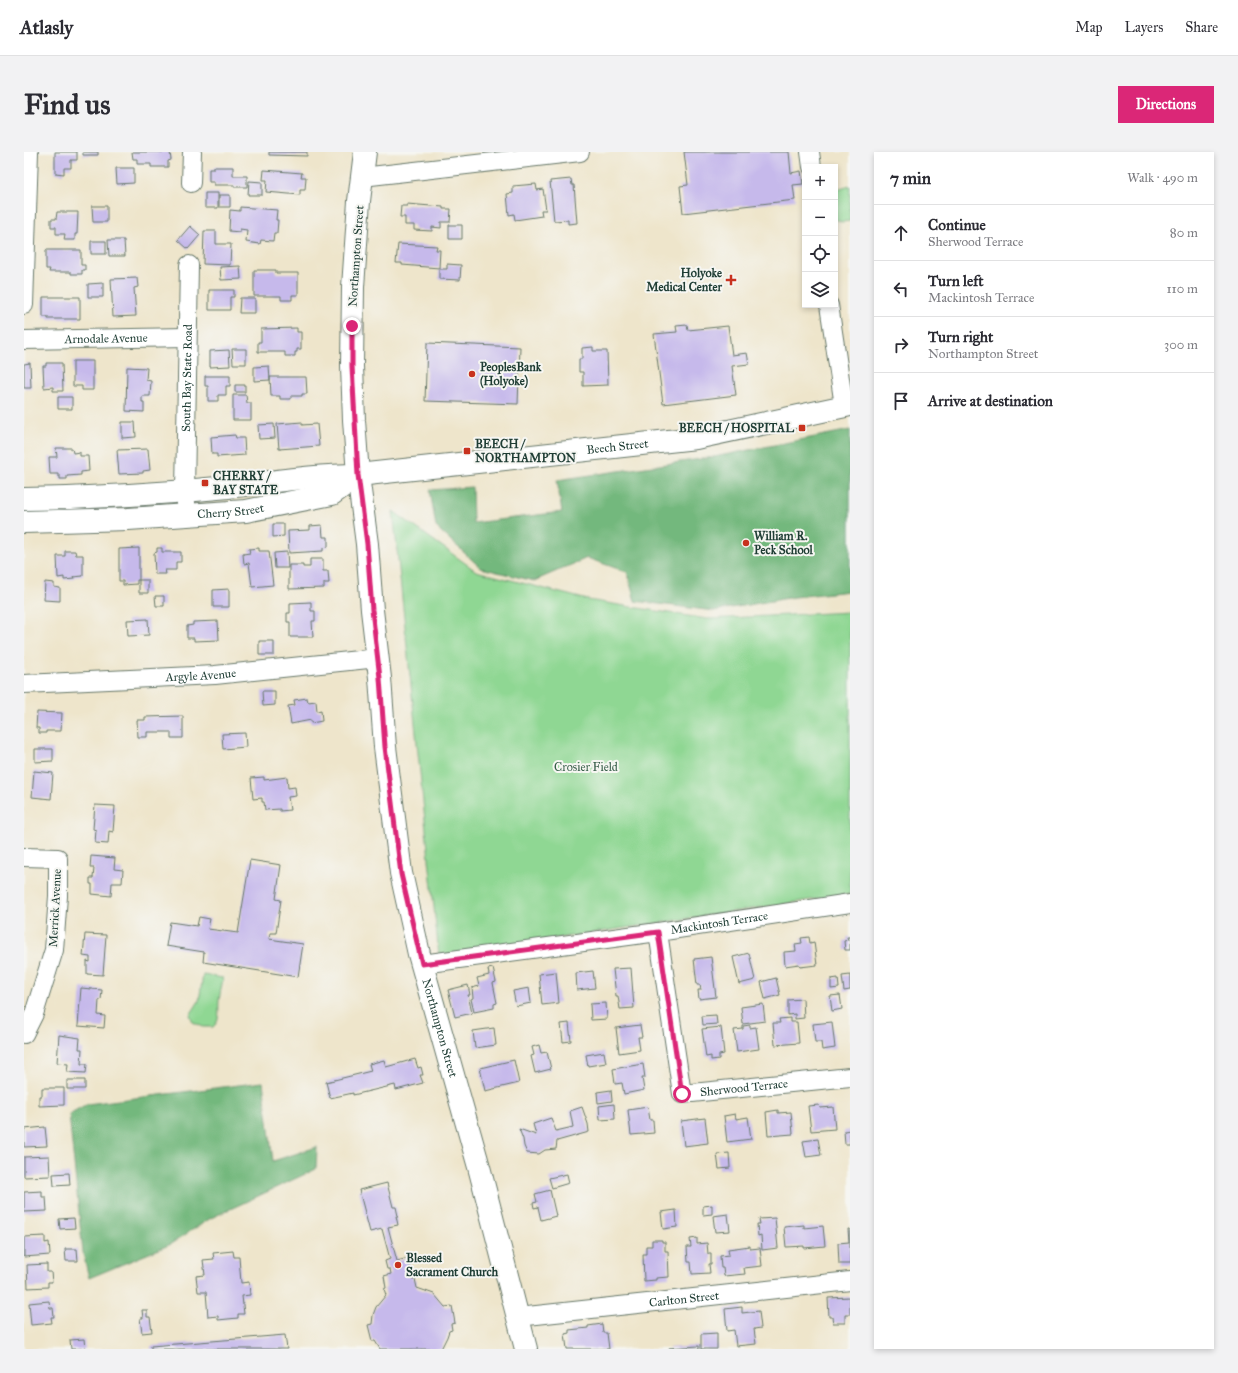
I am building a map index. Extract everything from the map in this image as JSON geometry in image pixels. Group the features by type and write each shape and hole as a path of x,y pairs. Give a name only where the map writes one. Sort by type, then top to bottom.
{"main road":[{"name":"Northampton Street","path":"365,152 353,287 352,366 358,475 367,544 385,747 401,874 422,964 526,1349"},
{"name":"Beech Street","path":"358,475 696,438 847,406"},
{"name":"Cherry Street","path":"24,499 141,494 331,475 358,475"},
{"name":"Cherry Street","path":"24,522 128,519 246,511 332,494 358,475"}],"street":[{"path":"24,305 29,152"},
{"path":"191,183 192,152"},
{"path":"362,178 580,152"},
{"path":"810,152 812,164"},
{"name":"South Bay State Road","path":"187,515 185,490 189,265"},
{"path":"831,308 847,406"},
{"name":"Arnodale Avenue","path":"24,340 187,337"},
{"name":"Argyle Avenue","path":"24,684 215,675 378,658"},
{"name":"Merrick Avenue","path":"24,857 58,858 58,896 54,950 34,1014 24,1034"},
{"name":"Mackintosh Terrace","path":"422,964 658,932 850,903"},
{"name":"Sherwood Terrace","path":"658,932 682,1094 850,1077"},
{"name":"Carlton Street","path":"518,1317 850,1281"}],"green space":[{"path":"850,186 850,221 842,222 838,220 838,189"},
{"name":"William R. Peck School","path":"850,430 850,591 794,597 714,611 635,601 627,572 587,558 534,581 481,568 436,527 430,490 472,487 473,523 562,512 557,480 714,457"},
{"name":"Crosier Field","path":"393,511 476,571 588,600 707,619 850,612 850,894 439,956"},
{"path":"203,975 223,978 219,1000 219,1015 216,1024 213,1027 203,1027 193,1022 190,1015 199,1001"},
{"path":"263,1082 273,1161 317,1147 316,1169 211,1218 169,1245 89,1278 83,1253 69,1114 87,1104"}],"building":[{"path":"55,152 77,152 77,160 71,160 71,168 64,168 64,174 55,173"},
{"path":"83,152 98,152 98,155 83,155"},
{"path":"132,152 170,152 171,160 168,161 168,167 151,167 151,164 137,164 137,159 133,159"},
{"path":"269,152 307,152 307,156 269,155"},
{"path":"684,152 789,152 791,173 801,171 802,178 802,184 793,185 795,200 683,213 680,186 688,185"},
{"path":"214,167 233,167 233,176 247,176 247,187 234,187 234,185 214,185 214,182 209,182 209,169 214,169"},
{"path":"116,168 134,168 134,183 117,184"},
{"path":"264,170 302,173 301,177 306,177 305,190 300,190 300,195 266,192 267,180 263,180"},
{"path":"571,179 572,185 574,185 577,223 568,224 568,220 554,221 550,181"},
{"path":"249,181 262,182 262,195 248,195"},
{"path":"536,184 537,190 543,189 546,210 541,210 542,216 515,220 514,214 509,215 507,194 513,193 513,186"},
{"path":"205,193 218,193 218,208 205,208"},
{"path":"219,195 230,195 230,207 219,207"},
{"path":"407,204 451,209 450,222 441,222 441,228 432,227 432,231 414,230 414,225 405,225 405,217 400,217 401,206 407,206"},
{"path":"92,206 107,206 107,222 93,222"},
{"path":"240,207 277,210 277,233 274,233 273,241 261,240 260,244 246,242 247,230 240,229 240,232 229,231 230,210 240,211"},
{"path":"57,212 78,212 77,234 75,234 75,240 64,240 65,234 56,234 56,227 51,227 51,219 56,219"},
{"path":"449,225 462,225 462,239 449,239"},
{"path":"190,226 200,235 188,249 178,240"},
{"path":"204,231 216,231 216,244 231,244 230,265 203,264"},
{"path":"108,240 124,240 125,256 109,256"},
{"path":"91,241 106,241 106,254 91,254"},
{"path":"398,244 437,246 436,250 440,250 439,268 402,265 402,263 396,263"},
{"path":"46,250 81,250 81,265 85,265 85,270 82,270 82,274 71,274 71,272 49,272 50,269 46,269"},
{"path":"447,264 461,265 460,280 439,279 439,269 447,269"},
{"path":"240,266 241,279 221,280 220,267"},
{"path":"254,270 276,270 276,273 298,273 298,295 292,295 292,300 281,300 281,296 254,296"},
{"path":"137,278 138,287 134,288 136,316 113,317 111,279"},
{"path":"103,283 103,297 88,297 88,284"},
{"path":"209,290 234,290 234,297 230,297 230,310 209,310"},
{"path":"43,297 80,297 80,319 48,319 48,317 43,317"},
{"path":"240,298 255,298 255,313 239,313"},
{"path":"687,325 688,330 728,326 732,355 747,353 749,364 732,366 736,395 663,404 654,334 677,332 676,326"},
{"path":"297,328 297,332 301,332 301,349 297,349 295,356 285,356 285,352 258,352 258,342 261,342 261,329"},
{"name":"PeoplesBank (Holyoke)","path":"427,343 520,347 518,404 425,401"},
{"path":"593,347 593,351 607,351 608,385 583,386 583,372 579,372 579,359 582,359 582,348"},
{"path":"232,349 246,349 246,364 233,364"},
{"path":"229,350 230,366 210,367 210,351"},
{"path":"73,361 93,361 93,390 82,390 82,386 73,386"},
{"path":"30,363 31,388 24,388 24,364"},
{"path":"46,363 62,363 63,391 53,391 53,387 44,388 43,366 46,366"},
{"path":"269,366 270,380 254,381 254,367"},
{"path":"127,367 147,368 146,380 151,381 150,396 142,396 142,402 144,402 144,412 126,411"},
{"path":"205,376 230,376 230,386 226,386 226,395 218,395 218,401 208,401 208,386 205,386"},
{"path":"270,377 306,377 307,394 302,394 302,396 291,396 291,399 280,399 280,396 271,396"},
{"path":"235,385 245,385 245,392 235,392"},
{"path":"233,395 246,395 247,403 251,403 251,420 233,420"},
{"path":"58,397 72,397 72,409 58,409"},
{"path":"122,422 135,422 136,437 122,438"},
{"path":"302,422 302,425 317,424 319,446 279,449 277,424"},
{"path":"274,424 275,438 259,439 258,425"},
{"path":"235,435 236,438 244,438 245,455 217,457 217,454 212,454 211,437"},
{"path":"56,448 72,448 73,453 80,452 80,456 88,456 89,471 81,472 81,475 67,476 67,479 60,479 58,474 50,474 49,457 57,457"},
{"path":"148,449 150,470 143,471 143,473 119,474 117,450"},
{"path":"273,524 284,524 284,536 273,537"},
{"path":"322,525 323,537 328,537 328,547 323,548 323,551 289,553 288,531 310,530 310,526"},
{"path":"139,548 139,580 137,580 137,584 123,585 123,581 119,581 119,549"},
{"path":"157,548 162,548 162,552 181,552 181,562 176,562 176,570 165,570 166,574 155,574 154,553 157,552"},
{"path":"259,548 259,551 269,551 273,585 252,587 249,563 244,564 243,554 250,553 249,549"},
{"path":"65,551 75,551 76,555 83,555 83,576 64,580 64,577 58,578 57,556 65,556"},
{"path":"287,552 288,568 275,568 274,553"},
{"path":"310,559 323,559 323,571 328,571 329,583 324,583 324,588 289,589 289,565 303,565 303,567 310,567"},
{"path":"139,580 148,580 148,593 139,593"},
{"path":"45,582 54,583 54,587 60,588 60,601 44,600"},
{"path":"229,589 229,607 213,607 213,590"},
{"path":"155,596 164,596 164,606 156,606"},
{"path":"311,602 311,611 315,611 315,621 312,621 313,637 290,637 290,622 287,622 287,613 290,613 290,603"},
{"path":"148,619 149,635 128,636 127,620"},
{"path":"218,621 219,640 194,641 194,638 187,638 187,626 193,625 193,622"},
{"path":"259,641 274,641 274,655 259,655"},
{"path":"262,691 275,691 275,705 263,706"},
{"path":"307,698 308,702 316,701 317,711 321,710 322,721 311,723 311,720 291,724 288,706 295,705 294,700"},
{"path":"37,712 62,713 61,731 46,731 46,733 39,733 39,728 36,728"},
{"path":"183,716 183,738 171,738 171,732 147,732 147,737 138,737 137,720 145,720 145,717"},
{"path":"245,733 246,747 223,749 222,734"},
{"path":"35,749 53,749 53,761 35,762"},
{"path":"34,771 53,773 51,799 32,797"},
{"path":"264,777 264,780 287,777 288,788 295,787 296,796 288,797 290,810 265,810 262,798 253,799 251,778"},
{"path":"95,805 115,806 113,832 109,831 108,844 95,843 96,830 93,829"},
{"path":"91,856 115,858 114,869 123,870 122,883 112,883 111,896 92,894 92,884 90,884 90,878 93,878 94,868 90,868"},
{"path":"250,860 281,865 276,899 281,900 276,933 270,933 269,939 303,944 298,977 203,962 204,952 166,946 170,922 197,926 199,917 210,919 208,929 238,933"},
{"path":"85,934 106,935 103,975 87,974 87,961 90,962 90,957 83,956"},
{"path":"809,937 810,943 814,942 817,965 800,967 799,964 785,966 784,952 796,951 795,944 802,943 801,938"},
{"path":"847,937 850,937 850,950 845,950 844,941 848,940"},
{"path":"749,953 755,980 739,984 733,957"},
{"path":"711,957 716,997 699,999 698,990 701,990 700,985 697,985 694,959"},
{"path":"493,968 496,982 493,983 497,1003 494,1004 494,1008 474,1012 471,999 473,998 472,988 479,986 477,978 489,975 488,969"},
{"path":"631,968 634,1008 620,1009 618,996 616,996 613,969"},
{"path":"593,971 595,988 577,990 576,973"},
{"path":"556,972 559,1003 542,1005 539,974"},
{"path":"850,975 850,990 844,991 842,976"},
{"path":"776,978 780,995 765,999 761,982"},
{"path":"838,978 839,988 831,989 831,979"},
{"path":"468,985 470,995 468,995 472,1013 455,1017 448,990"},
{"path":"81,988 102,990 101,1000 99,1000 98,1015 105,1016 104,1028 78,1026"},
{"path":"529,988 531,1003 516,1006 513,991"},
{"path":"840,995 842,1009 832,1011 830,996"},
{"path":"803,999 804,1018 795,1019 795,1014 788,1015 788,1000"},
{"path":"606,1003 607,1019 591,1020 590,1004"},
{"path":"763,1004 765,1021 743,1024 741,1007"},
{"path":"716,1015 717,1024 703,1025 702,1016"},
{"path":"790,1018 790,1022 797,1022 799,1043 775,1045 773,1023 780,1023 779,1019"},
{"path":"832,1022 835,1048 822,1050 821,1042 815,1042 813,1024"},
{"path":"569,1023 571,1041 563,1042 561,1024"},
{"path":"640,1025 642,1037 638,1037 640,1050 619,1053 616,1028"},
{"path":"750,1025 750,1028 756,1027 759,1049 737,1052 734,1030 743,1029 743,1026"},
{"path":"721,1027 724,1054 719,1055 719,1059 711,1060 711,1056 706,1057 702,1029"},
{"path":"494,1028 496,1045 475,1048 473,1031"},
{"path":"59,1035 80,1038 79,1049 82,1049 81,1064 87,1064 86,1073 67,1072 68,1064 57,1063"},
{"path":"539,1045 541,1053 547,1052 551,1069 535,1073 531,1056 534,1055 532,1047"},
{"path":"604,1052 606,1063 588,1066 586,1055"},
{"path":"415,1059 418,1068 421,1067 423,1075 420,1075 423,1083 396,1090 395,1085 353,1095 353,1093 330,1098 326,1082 371,1071 369,1064 384,1060 386,1067"},
{"path":"514,1060 519,1083 485,1091 480,1068"},
{"path":"643,1064 645,1078 642,1078 644,1090 624,1094 622,1083 615,1084 613,1069"},
{"path":"67,1080 85,1080 85,1089 67,1089"},
{"path":"42,1088 64,1088 64,1105 39,1106 39,1096 42,1096"},
{"path":"611,1090 612,1101 598,1103 597,1092"},
{"path":"614,1104 615,1119 600,1120 599,1106"},
{"path":"819,1105 820,1108 833,1107 835,1129 811,1131 808,1106"},
{"path":"582,1107 589,1132 557,1141 556,1149 545,1150 539,1154 527,1153 519,1129 536,1135 533,1124 551,1118 556,1131 573,1127 570,1111"},
{"path":"648,1107 650,1120 653,1120 654,1133 631,1135 628,1110"},
{"path":"778,1110 778,1113 791,1112 793,1134 768,1136 766,1112"},
{"path":"735,1114 736,1119 748,1117 751,1139 727,1142 724,1116"},
{"path":"705,1118 708,1143 684,1146 681,1121"},
{"path":"45,1127 47,1146 24,1147 24,1129"},
{"path":"850,1130 850,1144 845,1144 844,1131"},
{"path":"818,1139 821,1155 806,1157 803,1141"},
{"path":"729,1153 730,1168 719,1169 717,1154"},
{"path":"49,1156 50,1176 24,1177 24,1157"},
{"path":"69,1173 70,1185 54,1186 53,1174"},
{"path":"567,1174 569,1183 552,1188 549,1178"},
{"name":"Blessed Sacrament Church","path":"387,1183 393,1207 396,1207 398,1216 396,1216 398,1225 388,1227 397,1261 408,1258 413,1280 415,1279 417,1288 434,1294 445,1307 452,1306 455,1323 451,1324 452,1330 449,1331 441,1349 380,1349 375,1341 372,1341 368,1325 372,1324 376,1307 386,1295 384,1289 386,1288 384,1276 391,1274 390,1269 387,1269 385,1261 390,1259 382,1229 370,1232 359,1190"},
{"path":"550,1190 556,1216 541,1220 538,1207 534,1208 533,1203 537,1202 535,1194"},
{"path":"42,1191 42,1197 46,1197 47,1211 24,1212 24,1192"},
{"path":"712,1205 712,1214 703,1215 703,1206"},
{"path":"676,1210 677,1227 663,1229 661,1212"},
{"path":"728,1214 730,1231 715,1232 713,1216"},
{"path":"74,1218 75,1228 60,1229 59,1219"},
{"path":"775,1218 778,1248 762,1250 761,1235 758,1236 757,1224 760,1224 759,1219"},
{"path":"804,1225 804,1228 823,1226 825,1246 804,1248 804,1246 786,1247 784,1227"},
{"path":"848,1229 850,1229 850,1264 839,1264 838,1243 849,1242"},
{"path":"45,1236 45,1243 49,1242 50,1255 24,1257 24,1237"},
{"path":"697,1238 697,1244 707,1243 708,1254 711,1254 711,1264 709,1264 710,1273 692,1274 691,1262 688,1262 687,1247 691,1247 690,1239"},
{"path":"652,1240 662,1240 662,1242 665,1242 665,1251 668,1251 669,1277 644,1281 643,1254 646,1254 646,1246 652,1246"},
{"path":"750,1246 750,1249 760,1248 762,1266 744,1268 745,1274 724,1276 723,1268 721,1268 720,1256 729,1255 728,1249"},
{"path":"65,1249 77,1249 78,1261 66,1261"},
{"path":"233,1251 234,1257 239,1257 241,1283 249,1282 250,1295 242,1296 244,1314 238,1314 238,1318 218,1320 218,1316 208,1317 206,1292 198,1292 196,1276 205,1275 203,1260 214,1259 213,1253"},
{"path":"47,1264 47,1272 51,1272 52,1282 48,1282 48,1287 28,1288 27,1265"},
{"path":"850,1297 850,1314 845,1314 845,1323 833,1323 832,1317 829,1317 828,1298"},
{"path":"49,1301 50,1308 53,1308 54,1317 51,1317 52,1323 31,1325 29,1303"},
{"path":"742,1307 742,1313 759,1311 761,1328 754,1329 756,1344 736,1346 734,1330 727,1331 725,1309"},
{"path":"142,1310 147,1310 147,1317 150,1317 152,1332 142,1333 140,1318 143,1318"},
{"path":"602,1324 603,1333 607,1333 609,1349 567,1349 565,1334 569,1333 569,1330 588,1328 588,1326"},
{"path":"717,1333 717,1349 701,1349 701,1334"},
{"path":"285,1335 287,1349 151,1349 151,1346"},
{"path":"84,1339 85,1349 71,1349 70,1340"},
{"path":"699,1346 699,1349 669,1349 669,1348"}],"place":[{"name":"Holyoke Medical Center","path":"731,280"},
{"name":"PeoplesBank (Holyoke)","path":"472,374"},
{"name":"BEECH / HOSPITAL","path":"802,428"},
{"name":"BEECH / NORTHAMPTON","path":"467,451"},
{"name":"CHERRY / BAY STATE","path":"205,483"},
{"name":"William R. Peck School","path":"746,543"},
{"name":"Blessed Sacrament Church","path":"398,1265"}],"route":[{"path":"352,326 354,420 358,475 367,544 385,747 401,874 422,964 658,932 682,1094"}]}
